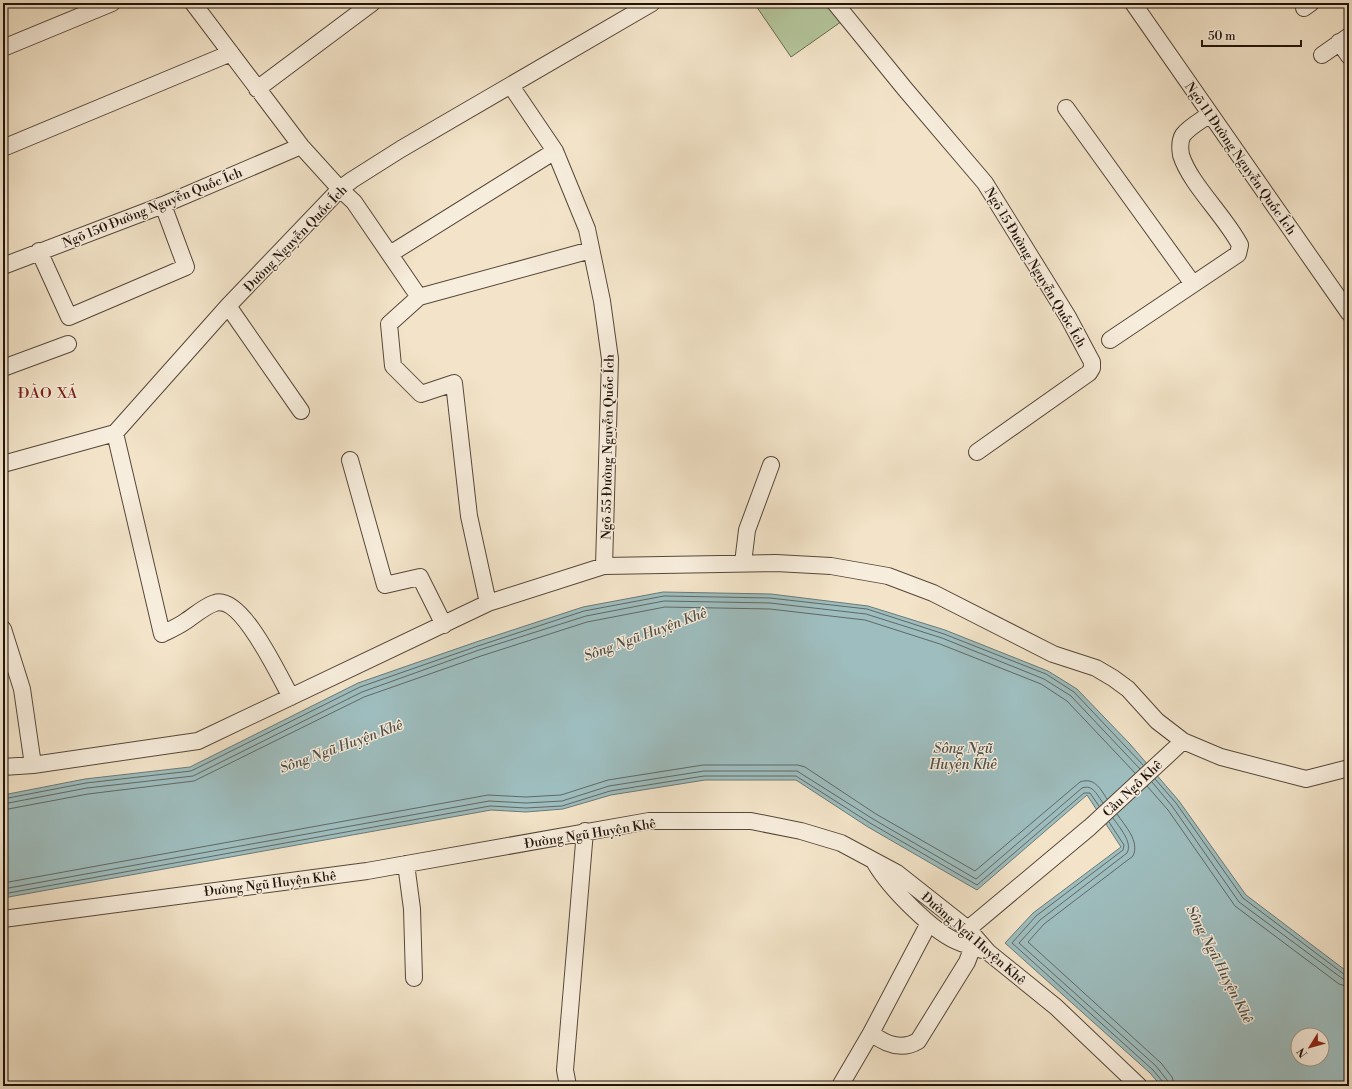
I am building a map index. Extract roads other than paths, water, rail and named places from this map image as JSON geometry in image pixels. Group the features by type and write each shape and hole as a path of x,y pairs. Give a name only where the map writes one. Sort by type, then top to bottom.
{"street":[{"path":"3,48 112,3"},
{"path":"193,3 301,146 340,189 354,202 419,297"},
{"path":"257,89 372,3"},
{"name":"Đường Nguyễn Quốc Ích","path":"115,433 228,306 340,189 401,149 652,3"},
{"name":"Ngõ 15 Đường Nguyễn Quốc Ích","path":"835,3 905,90 986,183 1064,310 1092,362 1092,368 1089,373 977,452"},
{"name":"Ngõ 11 Đường Nguyễn Quốc Ích","path":"1133,3 1349,314"},
{"path":"1322,55 1344,39 1349,56"},
{"path":"3,148 231,53"},
{"name":"Ngõ 55 Đường Nguyễn Quốc Ích","path":"511,86 555,151 587,229 602,301 610,359 604,566"},
{"path":"1066,108 1193,284"},
{"path":"1110,340 1238,254 1240,245 1233,230 1191,176 1181,155 1180,141 1184,134 1210,114"},
{"name":"Ngõ 150 Đường Nguyễn Quốc Ích","path":"3,266 163,205 301,146"},
{"path":"390,254 555,151"},
{"path":"39,251 70,316 186,267 163,205"},
{"path":"488,603 469,516 454,383 421,394 393,366 389,324 419,297 591,250"},
{"path":"228,306 301,411"},
{"path":"3,368 68,344"},
{"path":"3,464 115,433 162,634 185,622 216,602 232,607 248,623 291,697"},
{"path":"350,460 385,585 420,577 444,625"},
{"path":"742,563 747,530 771,465"},
{"path":"3,767 33,765 198,740 488,603 604,566 742,563 831,566 888,576 933,593 1053,654 1096,668 1128,689 1179,746 1306,779 1349,768"},
{"path":"3,629 22,689 33,765"},
{"name":"Cầu Ngô Khê","path":"968,930 1090,827 1179,746"},
{"name":"Đường Ngũ Huyện Khê","path":"3,919 367,871 585,831 649,822 751,821 801,831 841,843 897,873 968,930 988,952 1056,1007 1139,1086"},
{"path":"568,1086 565,1070 585,831"},
{"path":"873,860 884,878 929,922 961,942 988,952"},
{"path":"406,864 412,909 414,978"},
{"path":"840,1086 871,1033 929,922"},
{"path":"871,1033 880,1040 896,1046 910,1045 918,1041 967,962 973,946"}],"water":[{"name":"Sông Ngũ Huyện Khê","path":"663,592 771,594 868,606 945,630 1048,671 1077,689 1130,744 1179,801 1246,895 1349,973 1349,1086 1161,1086 1150,1073 1005,943 1033,913 1121,847 1087,795 977,890 868,827 796,780 705,780 611,795 563,809 526,812 491,810 3,898 3,795 85,779 190,767 358,683 583,607"}],"district":[{"name":"ĐÀO XÁ","path":"48,393"}]}
